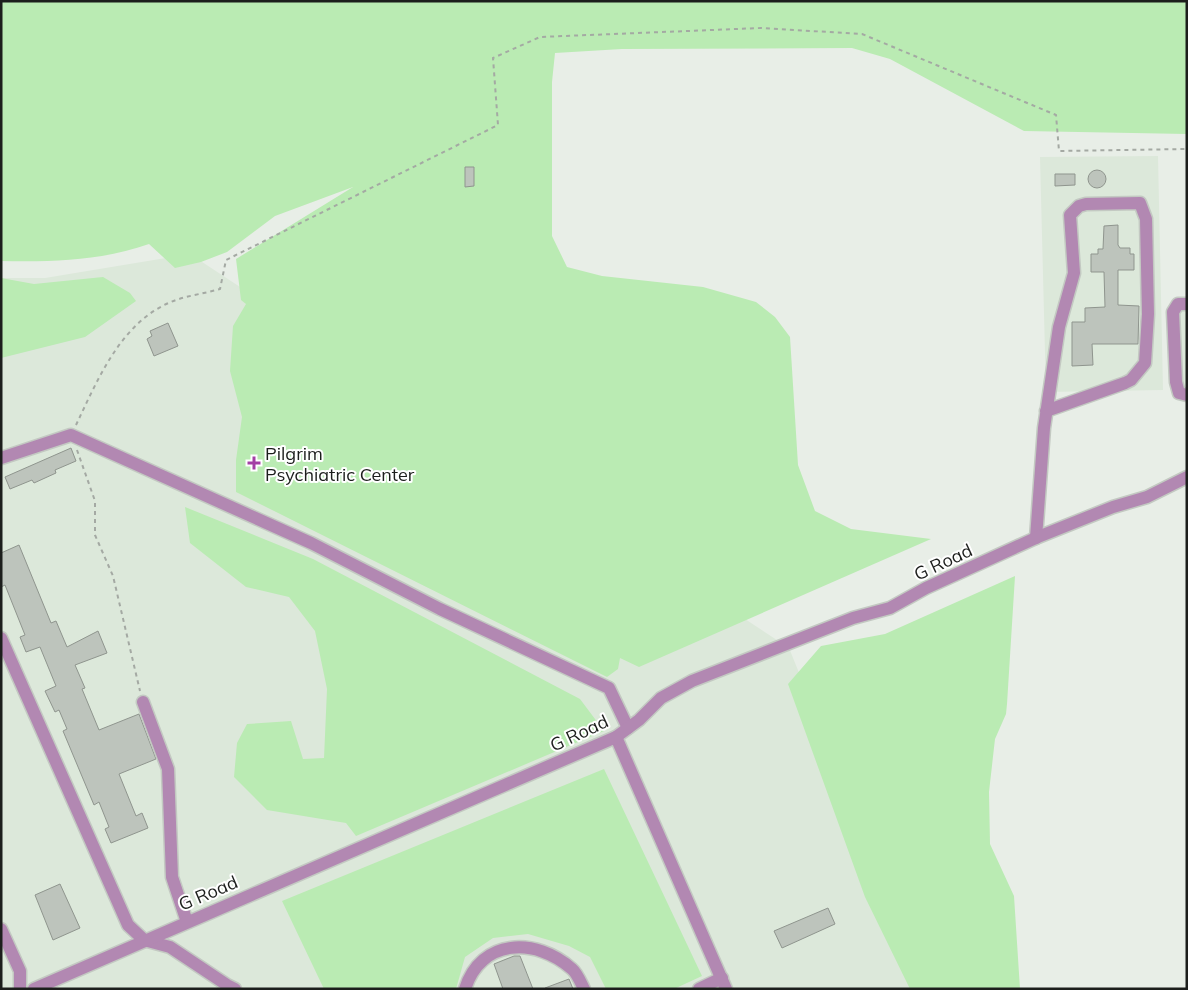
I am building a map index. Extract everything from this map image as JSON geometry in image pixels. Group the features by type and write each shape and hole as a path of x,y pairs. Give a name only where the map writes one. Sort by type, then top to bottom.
{"street":[{"path":"1036,538 1039,479 1046,410 1059,327 1074,273 1070,215 1078,206 1086,204 1140,203 1146,219 1148,314 1145,363 1137,375 1125,383 1046,410"},
{"path":"1187,304 1178,304 1173,312 1176,382 1179,393 1187,395"},
{"path":"1,458 71,435 311,543 440,609 609,688 628,728"},
{"name":"G Road","path":"34,989 616,737 661,698 692,681 733,663 853,618 890,608 926,588 1036,538 1113,507 1148,497 1187,477"},
{"path":"1,638 128,925 144,940 170,947 227,986 236,989"},
{"path":"143,702 168,769 172,877 187,922"},
{"path":"616,737 724,984 699,989"},
{"path":"1,929 20,971 20,989"},
{"path":"465,989 477,964 486,956 502,948 528,947 557,959 573,970 584,989"}],"path":[{"path":"143,702 113,576 95,535 95,501 71,435 106,361 144,318 178,299 220,290 226,260 498,125 493,58 540,37 761,28 862,34 1056,115 1059,151 1187,149"}],"shaded area":[{"path":"1158,156 1163,390 1046,392 1040,157"},
{"name":"Pilgrim Psychiatric Center","path":"190,254 789,648 927,989 1,989 1,278 45,278"},
{"path":"1172,301 1187,301 1187,391 1172,391"}],"green space":[{"path":"1,1 1187,1 1187,134 1024,131 890,59 852,48 622,49 555,53 552,82 552,236 567,267 602,276 703,287 756,302 775,317 790,337 798,465 815,511 851,529 931,539 639,667 620,658 618,669 607,677 236,492 236,460 242,417 230,371 233,326 246,304 241,300 236,259 353,187 275,216 227,252 201,262 175,268 149,244 131,250 95,257 39,261 1,261"},
{"path":"103,277 130,293 136,301 85,337 1,358 1,278 34,284"},
{"path":"185,507 313,559 580,699 604,731 356,836 346,823 267,810 234,777 237,743 247,724 291,721 303,759 324,758 327,689 315,631 289,597 246,587 190,543"},
{"path":"1015,576 1006,714 995,739 989,792 990,844 1014,896 1020,989 910,989 865,897 788,684 821,646 885,634"},
{"path":"604,769 702,976 674,989 606,989 590,957 569,946 528,934 493,938 465,957 456,989 324,989 282,901"}],"building":[{"path":"465,167 474,167 474,186 465,187"},
{"path":"1097,170 1103,173 1106,179 1103,185 1097,188 1091,185 1088,179 1091,173"},
{"path":"1055,174 1075,174 1075,185 1055,186"},
{"path":"1118,225 1118,245 1120,248 1130,248 1130,254 1134,254 1134,270 1118,270 1118,305 1139,306 1138,344 1092,344 1093,365 1072,366 1072,322 1085,322 1085,308 1105,307 1104,272 1091,272 1091,254 1098,254 1098,249 1103,249 1104,226"},
{"path":"168,323 178,346 154,356 147,339 152,336 150,331"},
{"path":"71,448 76,461 55,470 56,473 34,483 32,480 10,489 5,477"},
{"path":"19,545 51,623 56,621 67,647 98,631 107,653 75,665 85,688 82,689 99,730 139,714 156,759 119,774 136,816 142,813 148,828 111,843 105,829 109,827 99,802 94,805 63,731 67,729 59,710 55,712 45,691 56,686 40,647 26,652 20,637 25,635 5,585 1,587 1,553"},
{"path":"60,884 80,928 53,940 35,895"},
{"path":"828,908 835,924 782,948 774,931"},
{"path":"514,956 520,956 533,989 503,989 494,964"},
{"path":"569,979 573,989 545,989 545,988"}],"place":[{"name":"Pilgrim Psychiatric Center","path":"254,463"}]}
